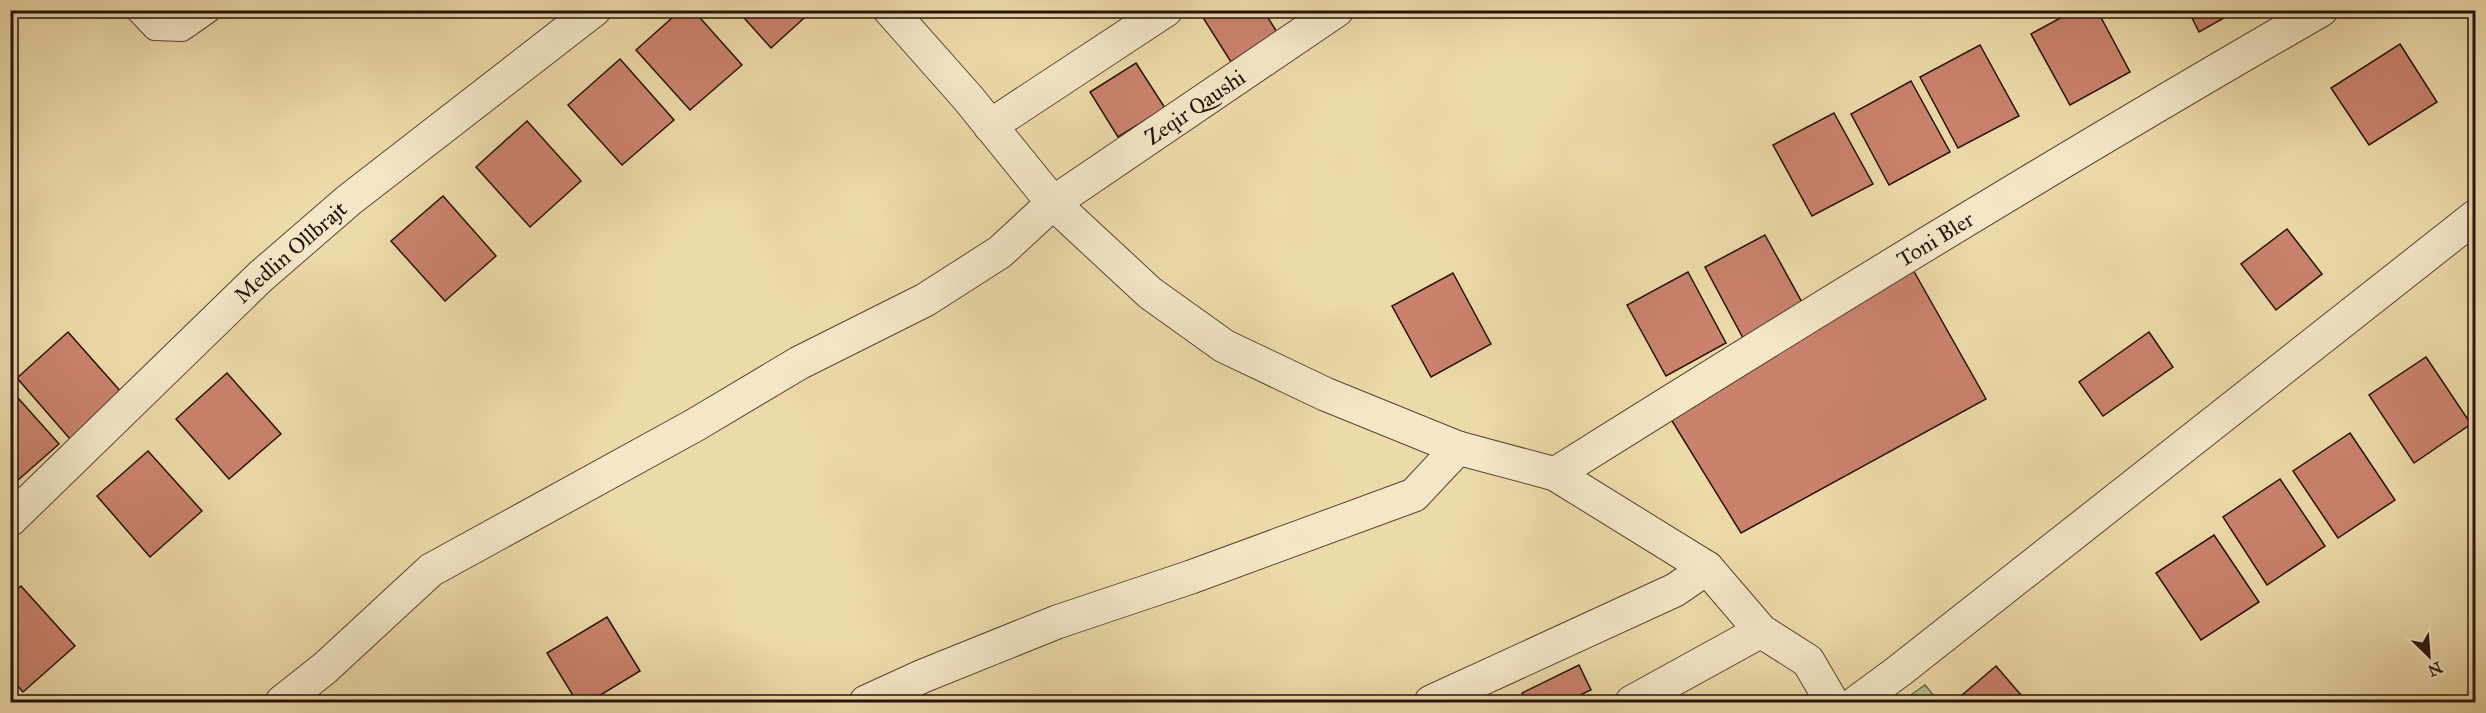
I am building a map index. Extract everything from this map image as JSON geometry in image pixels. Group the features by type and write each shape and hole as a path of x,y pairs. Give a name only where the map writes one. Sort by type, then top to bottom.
{"street":[{"name":"Medlin Ollbrajt","path":"10,520 260,277 349,200 594,10"},
{"path":"890,10 1053,203 1149,293 1224,346 1325,394 1458,448 1555,474 1707,568 1761,631 1808,661 1832,702"},
{"path":"990,126 1166,10"},
{"name":"Zeqir Qaushi","path":"282,702 326,668 431,570 695,425 799,363 925,300 1000,252 1053,203 1337,10"},
{"name":"Toni Bler","path":"1555,474 1792,325 2198,80 2321,10"},
{"path":"1857,702 1899,672 2475,216"},
{"path":"866,702 923,676 1057,622 1191,577 1414,495 1458,448"},
{"path":"1431,702 1675,590 1707,568"},
{"path":"1632,702 1761,631"}],"lane":[{"path":"138,10 154,28 182,28 209,10"}],"green space":[{"path":"1925,685 1939,702 1901,702"}],"building":[{"path":"681,10 693,10 742,65 690,110 636,50"},
{"path":"737,10 813,10 771,48"},
{"path":"1211,10 1263,10 1277,32 1231,62 1202,16"},
{"path":"2075,10 2097,10 2130,72 2070,105 2031,34"},
{"path":"2188,10 2238,10 2199,32"},
{"path":"2400,44 2437,102 2369,145 2331,88"},
{"path":"1980,45 2019,116 1958,148 1920,77"},
{"path":"620,59 674,120 622,165 568,105"},
{"path":"1136,63 1165,108 1118,137 1090,92"},
{"path":"1911,81 1950,152 1889,185 1851,114"},
{"path":"1834,113 1873,184 1812,216 1773,145"},
{"path":"527,121 581,181 530,227 476,167"},
{"path":"443,196 496,256 445,301 391,241"},
{"path":"2287,229 2322,274 2276,310 2241,264"},
{"path":"1765,235 1804,306 1743,338 1705,267"},
{"path":"1912,268 1986,399 1741,533 1669,416"},
{"path":"1688,272 1726,343 1666,376 1627,305"},
{"path":"1453,273 1491,344 1431,377 1392,306"},
{"path":"68,332 122,393 70,439 17,378"},
{"path":"2149,332 2173,367 2103,416 2079,382"},
{"path":"2426,357 2471,424 2414,463 2369,395"},
{"path":"227,373 281,434 229,479 176,419"},
{"path":"10,389 59,444 10,487"},
{"path":"2350,433 2395,500 2338,538 2293,471"},
{"path":"148,451 202,511 150,557 97,496"},
{"path":"2280,479 2325,546 2267,585 2223,517"},
{"path":"2214,535 2259,602 2201,640 2156,573"},
{"path":"21,586 75,646 23,692 10,677 10,595"},
{"path":"607,617 640,671 589,702 577,702 547,653"},
{"path":"1579,665 1591,690 1582,694 1586,702 1526,702 1522,693"},
{"path":"1996,666 2027,702 1954,702"}]}
